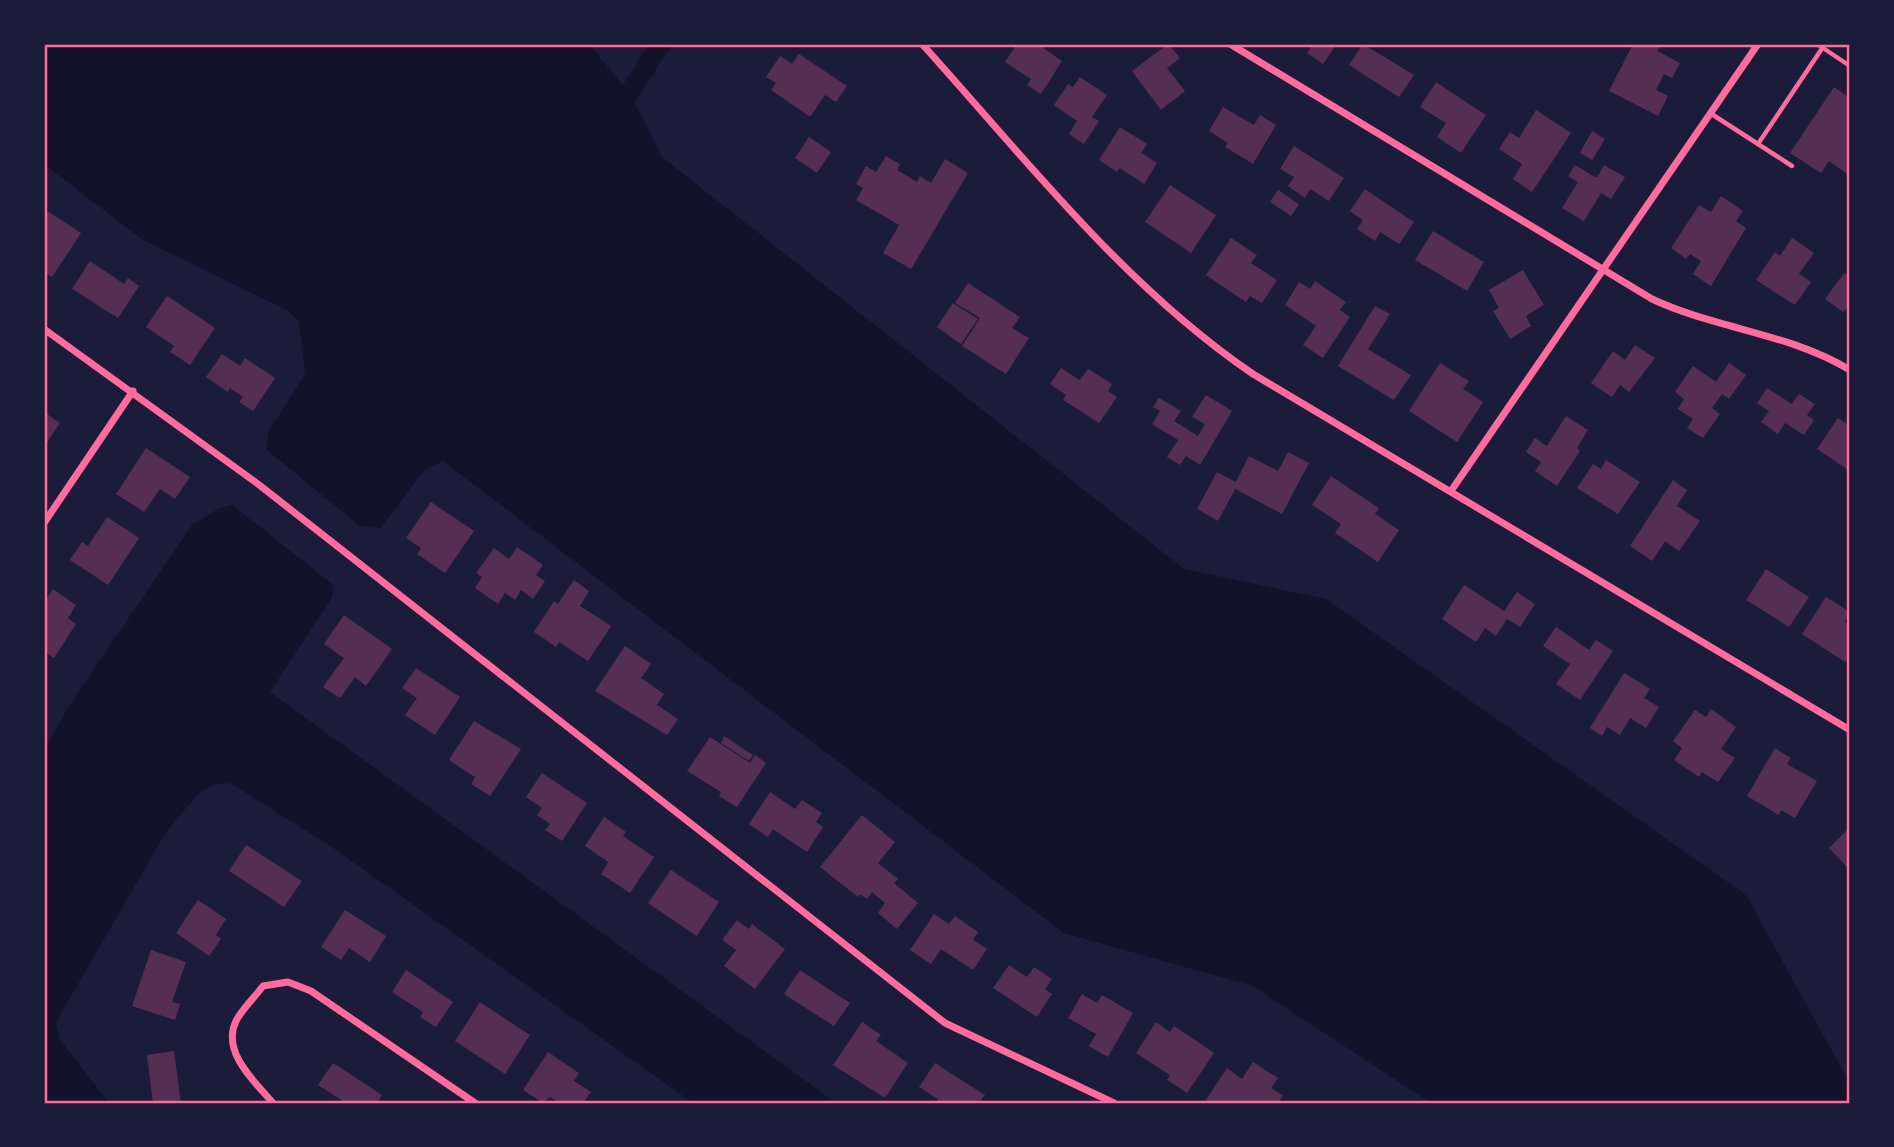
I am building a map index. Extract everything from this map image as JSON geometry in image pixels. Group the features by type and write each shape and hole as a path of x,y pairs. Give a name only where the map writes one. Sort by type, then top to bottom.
{"street":[{"path":"922,44 1135,278 1171,313 1253,374 1850,730"},
{"path":"1230,44 1676,310 1714,324 1793,343 1850,370"},
{"path":"1451,491 1758,44"},
{"path":"44,329 133,391 268,493 945,1023 1114,1103"},
{"path":"44,523 133,391"},
{"path":"273,1103 240,1064 232,1042 235,1022 263,986 288,982 311,991 475,1103"}],"lane":[{"path":"1758,144 1820,46 1850,66"},
{"path":"1710,113 1791,166"}],"shaded area":[{"path":"44,44 589,44 630,94 662,157 1184,569 1326,599 1746,895 1850,1084 1850,1103 1431,1103 1253,986 1064,933 443,461 423,471 381,528 360,526 267,450 268,433 305,374 299,322 289,311 143,240 44,164"},
{"path":"232,505 331,583 334,589 331,599 270,692 836,1103 693,1103 329,845 230,783 212,785 198,794 166,832 56,1022 60,1040 109,1103 44,1103 44,749 73,700 192,525 218,509"}],"building":[{"path":"1017,44 1045,44 1043,48 1062,61 1041,94 1027,85 1031,79 1005,62"},
{"path":"1168,44 1180,58 1167,68 1185,91 1161,110 1132,71"},
{"path":"1313,44 1337,44 1323,64 1307,53"},
{"path":"1363,44 1414,75 1399,97 1349,65"},
{"path":"1633,44 1661,44 1657,51 1680,63 1672,78 1664,74 1656,90 1668,96 1658,116 1609,91"},
{"path":"799,54 847,86 836,102 825,95 810,117 771,90 776,83 766,77 780,56 792,64"},
{"path":"1080,77 1107,95 1092,117 1099,121 1084,144 1069,134 1077,121 1054,105 1068,84 1073,87"},
{"path":"1436,82 1486,115 1461,153 1437,137 1446,123 1420,107"},
{"path":"1834,87 1850,98 1850,176 1829,161 1821,173 1790,153"},
{"path":"1223,107 1254,125 1260,115 1276,125 1253,164 1225,147 1228,143 1209,131"},
{"path":"1536,110 1571,133 1532,192 1513,179 1522,164 1499,149 1510,132 1519,138"},
{"path":"1120,127 1147,144 1141,153 1157,163 1144,184 1120,168 1117,172 1099,160"},
{"path":"1592,131 1605,139 1592,160 1580,153"},
{"path":"809,137 831,152 817,173 795,158"},
{"path":"1294,146 1344,178 1329,201 1310,189 1305,198 1288,186 1294,177 1280,169"},
{"path":"886,156 900,164 897,170 917,182 920,176 931,183 945,159 968,173 911,269 883,253 899,225 856,200 863,188 856,184 866,166 876,172"},
{"path":"1575,165 1597,178 1604,165 1625,177 1611,199 1601,193 1584,221 1562,208 1578,182 1568,176"},
{"path":"1170,185 1216,215 1191,253 1145,222"},
{"path":"1365,189 1414,222 1399,244 1380,232 1375,241 1357,229 1363,220 1350,211"},
{"path":"1278,190 1299,204 1291,216 1270,202"},
{"path":"1721,196 1743,211 1736,221 1746,228 1711,286 1693,274 1701,261 1690,254 1686,259 1671,248 1699,205 1711,212"},
{"path":"44,209 81,233 52,277 44,271"},
{"path":"1433,231 1484,262 1467,291 1415,260"},
{"path":"1231,238 1257,255 1251,263 1277,280 1262,303 1250,296 1246,302 1206,275"},
{"path":"1792,238 1814,253 1799,274 1811,282 1795,305 1756,280 1775,252 1780,256"},
{"path":"90,261 124,284 128,278 139,286 118,318 72,289"},
{"path":"1523,270 1544,305 1526,316 1531,326 1510,339 1493,311 1499,308 1489,290"},
{"path":"1844,273 1850,277 1850,308 1848,306 1843,312 1825,299"},
{"path":"1315,281 1346,302 1340,310 1350,317 1323,358 1303,345 1316,326 1285,305 1299,282 1310,289"},
{"path":"968,283 1020,317 1012,328 1029,338 1006,374 962,346 980,318 955,303"},
{"path":"167,296 215,328 190,365 170,352 174,346 146,327"},
{"path":"953,303 978,319 961,344 937,327"},
{"path":"1375,306 1390,314 1368,349 1411,375 1394,400 1338,366"},
{"path":"1635,345 1655,358 1629,392 1620,385 1612,397 1591,383 1613,351 1625,360"},
{"path":"222,354 240,366 245,358 275,378 253,411 239,402 243,397 230,388 228,392 206,377"},
{"path":"1440,363 1469,381 1463,389 1483,402 1457,442 1409,411"},
{"path":"1729,363 1746,375 1729,399 1722,394 1712,408 1720,414 1703,438 1687,428 1693,419 1678,409 1684,399 1675,392 1693,366 1716,382"},
{"path":"1061,368 1080,380 1088,369 1112,384 1108,391 1117,397 1099,423 1063,400 1066,395 1050,384"},
{"path":"1767,388 1792,404 1799,394 1815,404 1807,415 1814,420 1804,435 1785,423 1778,434 1761,422 1769,411 1757,403"},
{"path":"1206,395 1232,411 1200,465 1186,456 1180,465 1167,457 1178,440 1152,424 1160,411 1153,407 1159,398 1181,411 1174,421 1198,436 1205,424 1192,417"},
{"path":"44,412 60,423 46,444 44,443"},
{"path":"1566,416 1588,430 1577,448 1580,451 1557,486 1535,471 1541,462 1526,452 1535,438 1547,446"},
{"path":"1838,418 1850,426 1850,471 1817,449"},
{"path":"146,448 190,477 175,499 160,489 144,512 116,494"},
{"path":"1288,452 1309,463 1282,514 1235,489 1218,521 1197,509 1217,472 1236,482 1249,456 1278,471"},
{"path":"1606,460 1640,482 1618,514 1577,488 1593,464 1601,469"},
{"path":"1331,476 1379,508 1375,514 1399,530 1378,562 1335,533 1341,524 1312,505"},
{"path":"1673,480 1687,490 1677,506 1700,521 1679,551 1665,541 1652,561 1630,546"},
{"path":"431,502 474,531 445,573 417,554 421,548 406,538"},
{"path":"107,517 139,538 108,585 70,560 82,542 88,546"},
{"path":"517,547 543,565 536,575 545,581 533,599 521,590 515,600 505,593 498,604 475,588 482,577 476,573 494,548 509,559"},
{"path":"1766,569 1809,597 1789,627 1746,600"},
{"path":"574,580 589,591 580,606 611,626 588,661 559,642 556,647 534,632 554,601 558,604"},
{"path":"1464,585 1504,611 1517,592 1535,604 1520,627 1507,619 1496,636 1485,628 1476,642 1442,619"},
{"path":"53,589 76,605 68,618 76,624 54,658 44,651 44,603"},
{"path":"1826,597 1850,612 1845,622 1850,626 1850,655 1845,662 1802,634"},
{"path":"344,615 392,649 366,686 355,677 340,698 323,687 344,658 324,644"},
{"path":"1556,627 1589,650 1596,640 1613,651 1580,700 1556,684 1570,664 1543,646"},
{"path":"625,646 651,664 641,678 664,694 657,705 678,719 667,735 595,691"},
{"path":"416,668 460,697 435,735 405,715 417,698 402,688"},
{"path":"1624,673 1650,689 1644,698 1659,707 1646,728 1630,718 1620,735 1607,727 1602,736 1590,728"},
{"path":"1711,709 1736,727 1721,749 1735,758 1718,782 1702,772 1699,777 1674,760 1682,748 1673,741 1695,710 1706,717"},
{"path":"474,721 521,749 490,796 471,784 475,777 449,760"},
{"path":"724,736 753,755 749,761 721,743"},
{"path":"710,737 750,763 755,755 766,763 737,807 719,796 721,792 687,771"},
{"path":"1775,748 1791,758 1787,764 1817,781 1795,818 1781,810 1779,815 1747,796"},
{"path":"542,773 587,803 562,841 545,830 550,824 537,815 542,808 526,797"},
{"path":"770,792 795,809 802,800 822,813 816,822 823,827 807,852 773,829 768,837 749,824"},
{"path":"862,815 895,842 878,863 898,879 894,883 918,903 897,929 878,913 885,903 872,892 867,899 860,894 858,897 820,867"},
{"path":"604,817 626,832 623,836 654,857 630,893 601,874 608,862 585,846"},
{"path":"1850,827 1850,870 1829,848"},
{"path":"246,845 302,881 284,907 229,871"},
{"path":"671,870 719,902 697,936 648,903"},
{"path":"198,900 226,919 216,935 221,939 209,956 176,933"},
{"path":"345,910 386,936 370,962 349,948 341,960 321,947"},
{"path":"934,914 949,924 955,916 978,932 973,940 987,949 973,970 941,949 931,964 910,950"},
{"path":"737,920 749,929 752,924 785,949 755,989 724,966 736,950 722,940"},
{"path":"151,950 186,962 172,1002 180,1004 175,1020 132,1006"},
{"path":"1009,965 1027,977 1034,967 1052,979 1045,989 1052,994 1037,1017 993,988"},
{"path":"406,970 453,1002 436,1027 420,1017 423,1012 392,992"},
{"path":"800,970 850,1003 834,1026 784,994"},
{"path":"1082,994 1097,1003 1102,995 1133,1013 1108,1057 1089,1046 1096,1034 1068,1018"},
{"path":"480,1002 530,1035 505,1074 455,1041"},
{"path":"862,1022 881,1035 876,1041 908,1063 885,1098 833,1065"},
{"path":"1156,1022 1170,1032 1174,1026 1214,1053 1187,1093 1167,1080 1170,1075 1136,1053"},
{"path":"174,1051 181,1103 153,1103 147,1055"},
{"path":"548,1052 579,1073 574,1081 591,1092 583,1103 560,1103 550,1097 543,1103 523,1090"},
{"path":"1253,1062 1278,1078 1271,1088 1283,1096 1278,1103 1204,1103 1227,1068 1242,1079"},
{"path":"333,1063 382,1095 377,1103 346,1103 318,1085"},
{"path":"935,1063 985,1095 979,1103 936,1103 938,1099 919,1087"}],"waterway":[{"path":"616,113 661,44"}]}
